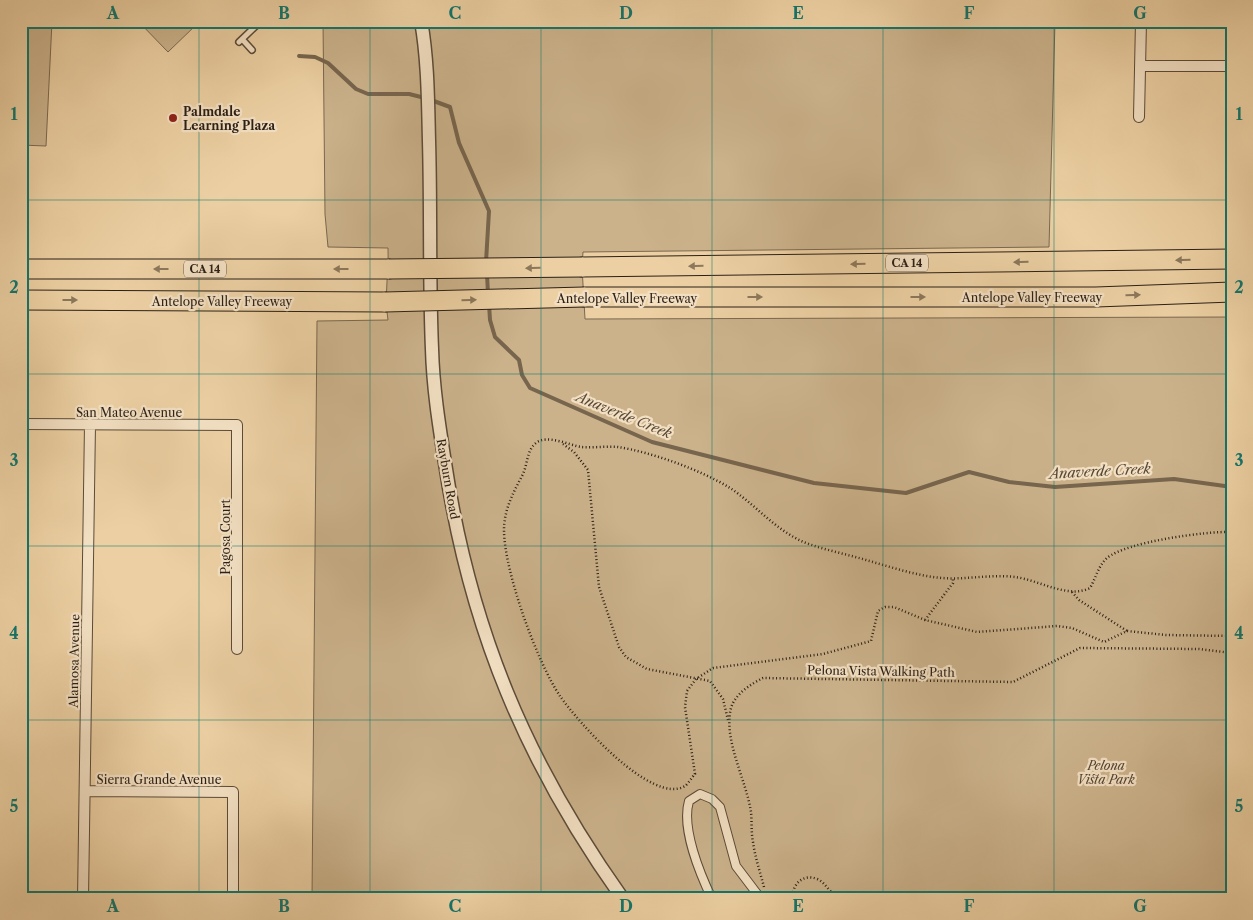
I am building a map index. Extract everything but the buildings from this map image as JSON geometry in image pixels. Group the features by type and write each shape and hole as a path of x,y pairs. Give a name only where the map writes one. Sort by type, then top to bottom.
{"highway":[{"name":"CA 14","path":"21,268 389,269 1232,259"},
{"name":"Antelope Valley Freeway","path":"21,300 385,302 584,297 1096,297 1232,292"}],"street":[{"name":"Rayburn Road","path":"420,21 428,99 432,350 437,413 458,536 472,592 493,660 519,724 551,788 586,847 623,899"},
{"path":"1139,117 1141,21"},
{"path":"1140,66 1232,66"},
{"name":"San Mateo Avenue","path":"21,424 237,425"},
{"name":"Alamosa Avenue","path":"83,899 90,424"},
{"name":"Pagosa Court","path":"237,425 237,649"},
{"name":"Sierra Grande Avenue","path":"85,791 234,792 233,899"},
{"path":"712,899 702,878 692,846 688,816 690,801 700,794 712,799 720,807 736,866 761,899"}],"lane":[{"path":"252,50 240,41 261,21"}],"path":[{"path":"1127,631 1104,642 1072,628 1057,626 977,632 925,620 894,607 885,607 878,611 871,641 823,654 713,668 696,679 687,691 685,707 695,774 685,786 673,789 655,786 617,759 560,696 526,624 508,563 504,532 505,517 514,491 524,473 528,454 535,443 544,439 596,448 617,447 655,457 730,488 768,520 806,542 906,571 941,578 1012,576 1072,592 1082,592 1090,588 1106,559 1123,550 1188,536 1215,532 1232,532"},
{"path":"560,442 574,452 588,470 599,587 618,647 626,657 647,669 710,681 714,684 723,700 729,721"},
{"path":"925,620 953,583 953,578"},
{"path":"1072,592 1079,600 1127,631 1166,635 1232,636"},
{"name":"Pelona Vista Walking Path","path":"765,889 753,842 751,812 739,763 730,737 729,721 732,706 738,696 751,684 763,678 1013,682 1080,648 1200,649 1232,653"},
{"path":"793,899 794,886 798,881 808,877 818,879 832,892 862,899"}],"green space":[{"path":"21,21 52,21 46,146 21,145"},
{"path":"138,21 192,21 196,25 168,52"},
{"name":"Pelona Vista Park","path":"323,21 1055,21 1049,247 583,252 585,319 1232,317 1232,899 312,899 317,321 388,320 386,302 388,248 328,247 325,214"}],"waterway":[{"name":"Anaverde Creek","path":"299,56 315,57 328,63 356,89 368,94 409,94 425,98"},
{"name":"Anaverde Creek","path":"431,100 450,107 459,143 489,211 486,262"},
{"name":"Anaverde Creek","path":"487,274 488,294"},
{"name":"Anaverde Creek","path":"489,304 490,320 495,337 519,360 522,375 530,388 652,442 814,483 906,493 969,472 1009,482 1055,487 1174,479 1232,487"}],"place":[{"name":"Palmdale Learning Plaza","path":"173,118"}]}
